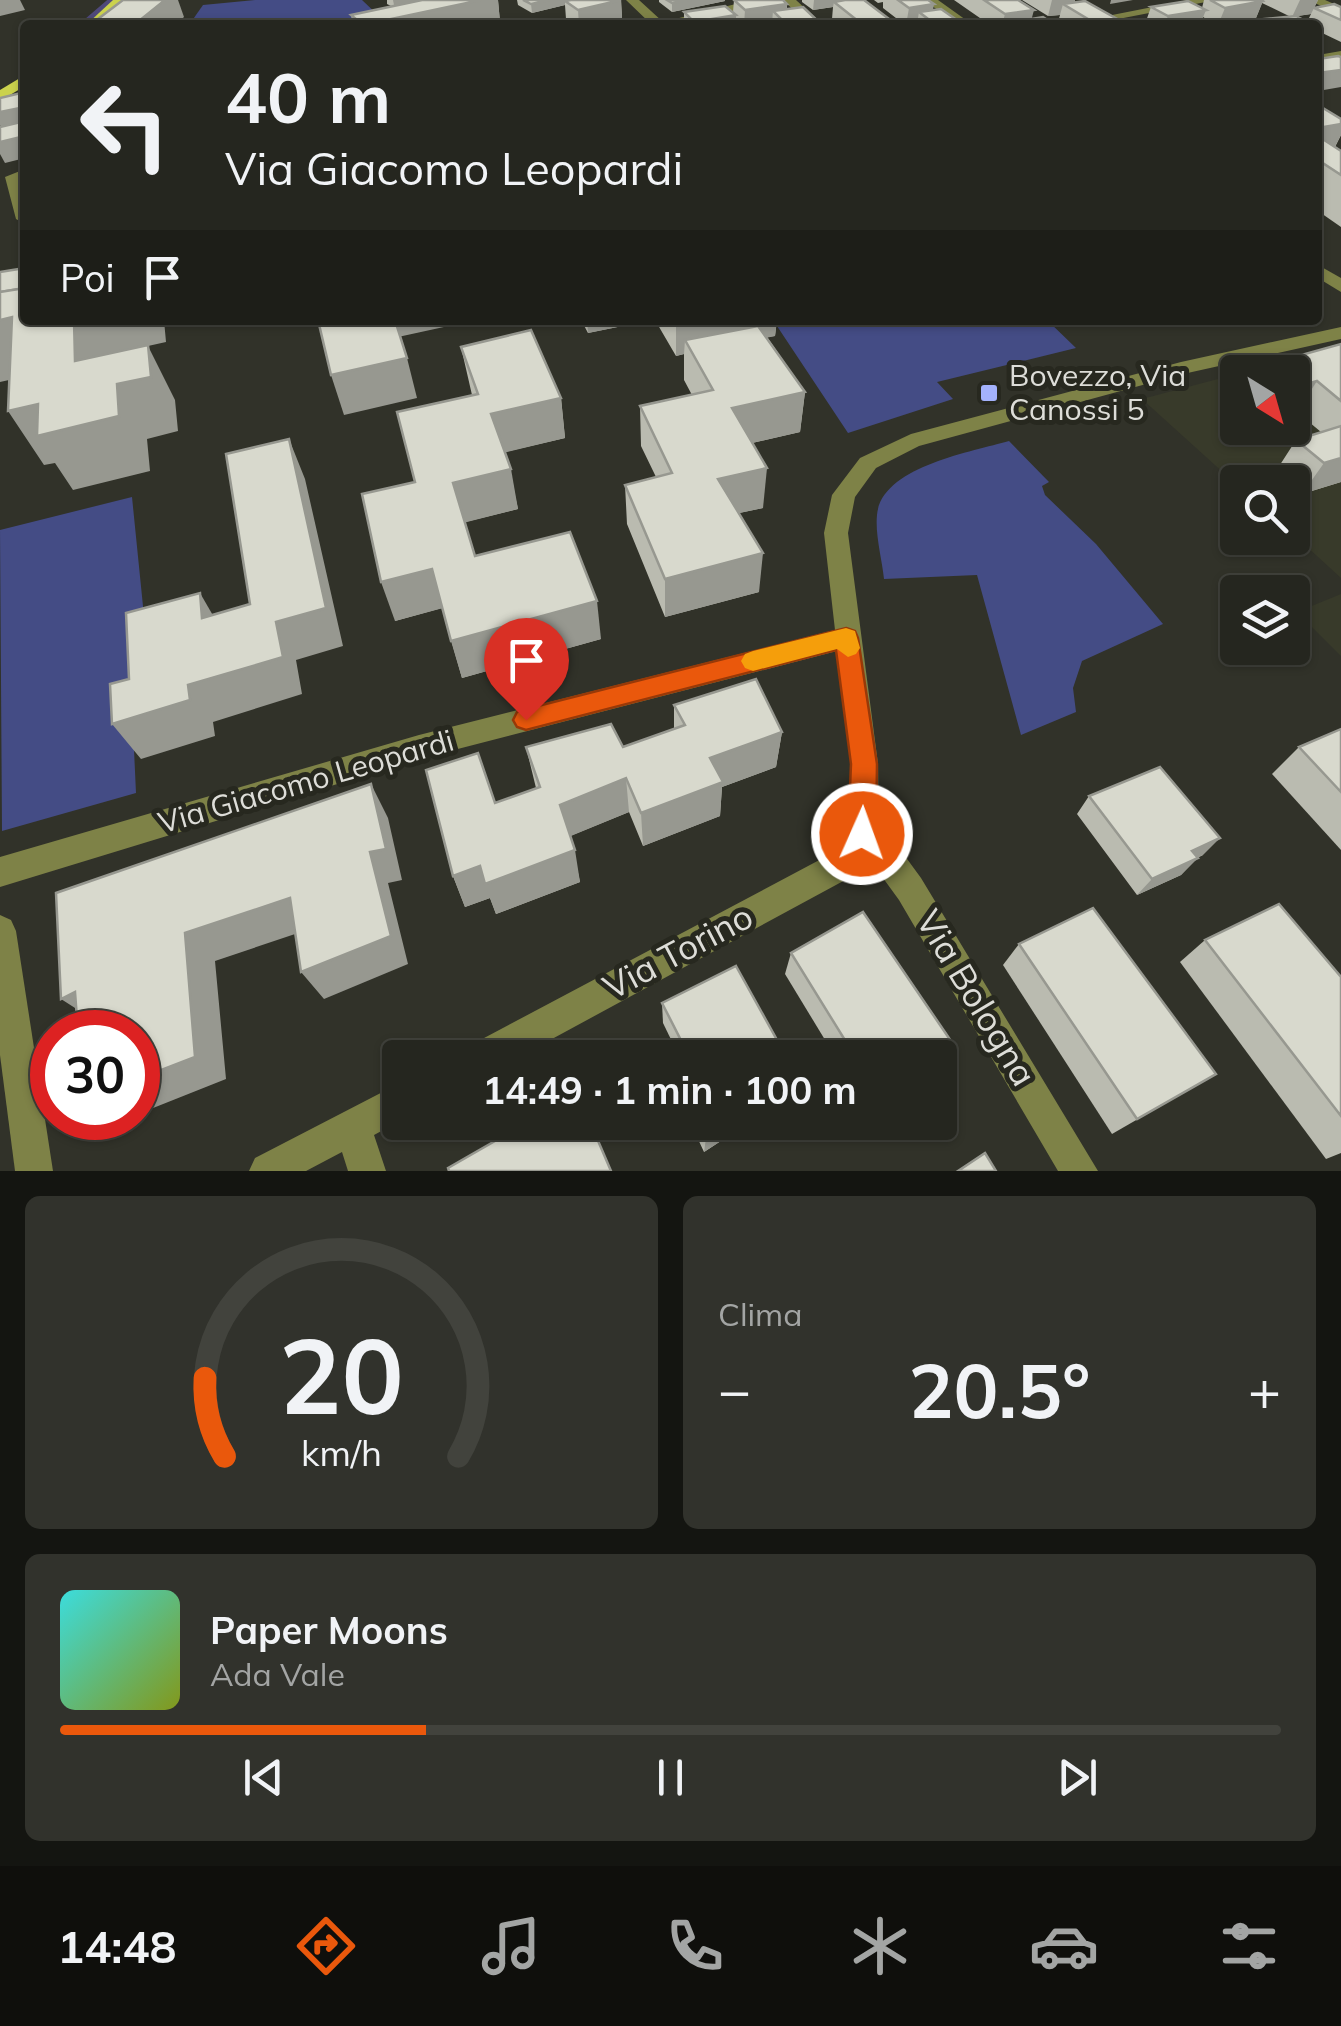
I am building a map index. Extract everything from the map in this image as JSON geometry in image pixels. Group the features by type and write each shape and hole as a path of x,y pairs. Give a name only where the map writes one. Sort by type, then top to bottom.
{"main road":[{"path":"98,20 120,0"}],"street":[{"path":"632,0 656,20"},
{"path":"683,20 767,0"},
{"path":"789,0 811,20"},
{"path":"930,0 960,20"},
{"path":"1108,16 1210,0"},
{"path":"1315,0 1341,12"},
{"path":"1094,8 1115,20"},
{"path":"20,175 13,177 20,202"},
{"path":"1260,349 1341,321"},
{"path":"862,834 864,764 836,533 844,495 868,463 911,441 1260,349 1341,332"},
{"name":"Via Giacomo Leopardi","path":"0,872 419,747 846,638"},
{"name":"Via Torino","path":"516,1040 836,868 853,852 862,834"},
{"name":"Via Bologna","path":"862,834 880,847 910,889 1079,1171"},
{"path":"0,931 34,1171"},
{"path":"268,1171 382,1111"},
{"path":"353,1126 366,1171"}],"shaded area":[{"path":"255,0 362,0 381,18 192,20 203,5"},
{"path":"776,325 1052,325 1076,348 937,382 953,399 848,433"},
{"path":"1341,346 1341,578 1310,550 1310,465 1220,465 1220,470 1142,399 1220,378 1220,445 1310,445 1310,355 1307,355"},
{"path":"1009,441 1049,482 1042,486 1045,495 1096,544 1163,624 1082,661 1073,688 1076,712 1021,735 977,575 884,579 877,531 882,498 911,473"},
{"path":"132,497 146,636 129,641 136,793 2,831 0,530"},
{"path":"1341,594 1341,656 1310,625 1310,607"}],"building":[{"path":"123,0 165,0 140,20 97,20"},
{"path":"422,0 481,0 387,20 357,20 351,15"},
{"path":"621,0 578,10 565,1"},
{"path":"734,0 783,0 787,4 745,10"},
{"path":"864,0 890,20 857,20 834,2"},
{"path":"898,0 928,0 934,4 909,8"},
{"path":"984,0 1018,0 1034,10 1005,14"},
{"path":"1210,0 1262,0 1263,1 1225,8"},
{"path":"1085,1 1119,20 1090,20 1063,4"},
{"path":"1188,1 1206,10 1168,16 1151,7"},
{"path":"1334,4 1341,7 1341,20 1314,8"},
{"path":"725,6 736,15 692,20 684,12"},
{"path":"803,7 817,20 782,20 773,11"},
{"path":"941,9 957,20 929,20 919,12"},
{"path":"1296,16 1304,20 1254,20"},
{"path":"1341,57 1341,70 1322,72 1322,58"},
{"path":"20,93 20,108 0,112 0,98"},
{"path":"1322,107 1341,119 1341,124 1322,127"},
{"path":"20,122 20,137 0,142 0,127"},
{"path":"1322,139 1341,151 1341,175 1322,163"},
{"path":"20,269 20,289 0,292 0,272"},
{"path":"20,289 20,325 74,325 75,361 148,345 151,377 117,384 119,416 37,436 38,404 8,411 12,317 0,320 0,292"},
{"path":"319,325 397,325 407,358 331,375"},
{"path":"758,326 805,392 732,408 767,468 718,479 763,553 665,579 625,485 672,473 640,406 713,390 685,340"},
{"path":"531,330 561,398 491,414 511,469 453,483 475,556 570,532 597,601 451,641 432,569 381,582 362,494 415,482 397,412 478,394 461,347"},
{"path":"1341,344 1341,401 1317,381 1310,383 1310,355 1301,355"},
{"path":"1341,426 1341,458 1324,463 1302,445 1310,445 1310,436"},
{"path":"289,439 326,608 276,622 283,657 188,685 190,700 112,724 110,684 129,679 126,613 200,593 202,618 250,604 226,454"},
{"path":"756,679 782,732 710,758 723,782 641,813 626,778 560,805 575,850 485,884 480,866 453,876 426,770 478,753 495,803 540,787 526,747 611,724 623,747 685,725 674,705"},
{"path":"1341,729 1341,792 1299,747"},
{"path":"1160,767 1220,838 1192,851 1198,858 1152,879 1089,796"},
{"path":"371,784 386,849 370,852 391,936 301,972 290,898 185,933 195,1057 160,1071 160,1010 76,1010 75,992 61,999 56,893"},
{"path":"1279,904 1341,977 1341,1116 1205,940"},
{"path":"1093,908 1216,1074 1137,1119 1019,944"},
{"path":"863,912 950,1040 845,1040 791,953"},
{"path":"736,966 777,1040 681,1040 662,1003"},
{"path":"497,1140 598,1140 611,1171 449,1171 448,1168"},
{"path":"985,1153 996,1171 958,1171"}],"waterway":[{"path":"88,20 111,0"}],"slow traffic":[{"path":"753,661 846,638 848,648"}],"place":[{"name":"Bovezzo, Via Canossi 5","path":"989,393"}],"route":[{"path":"526,720 846,638 864,764 862,834"}]}
